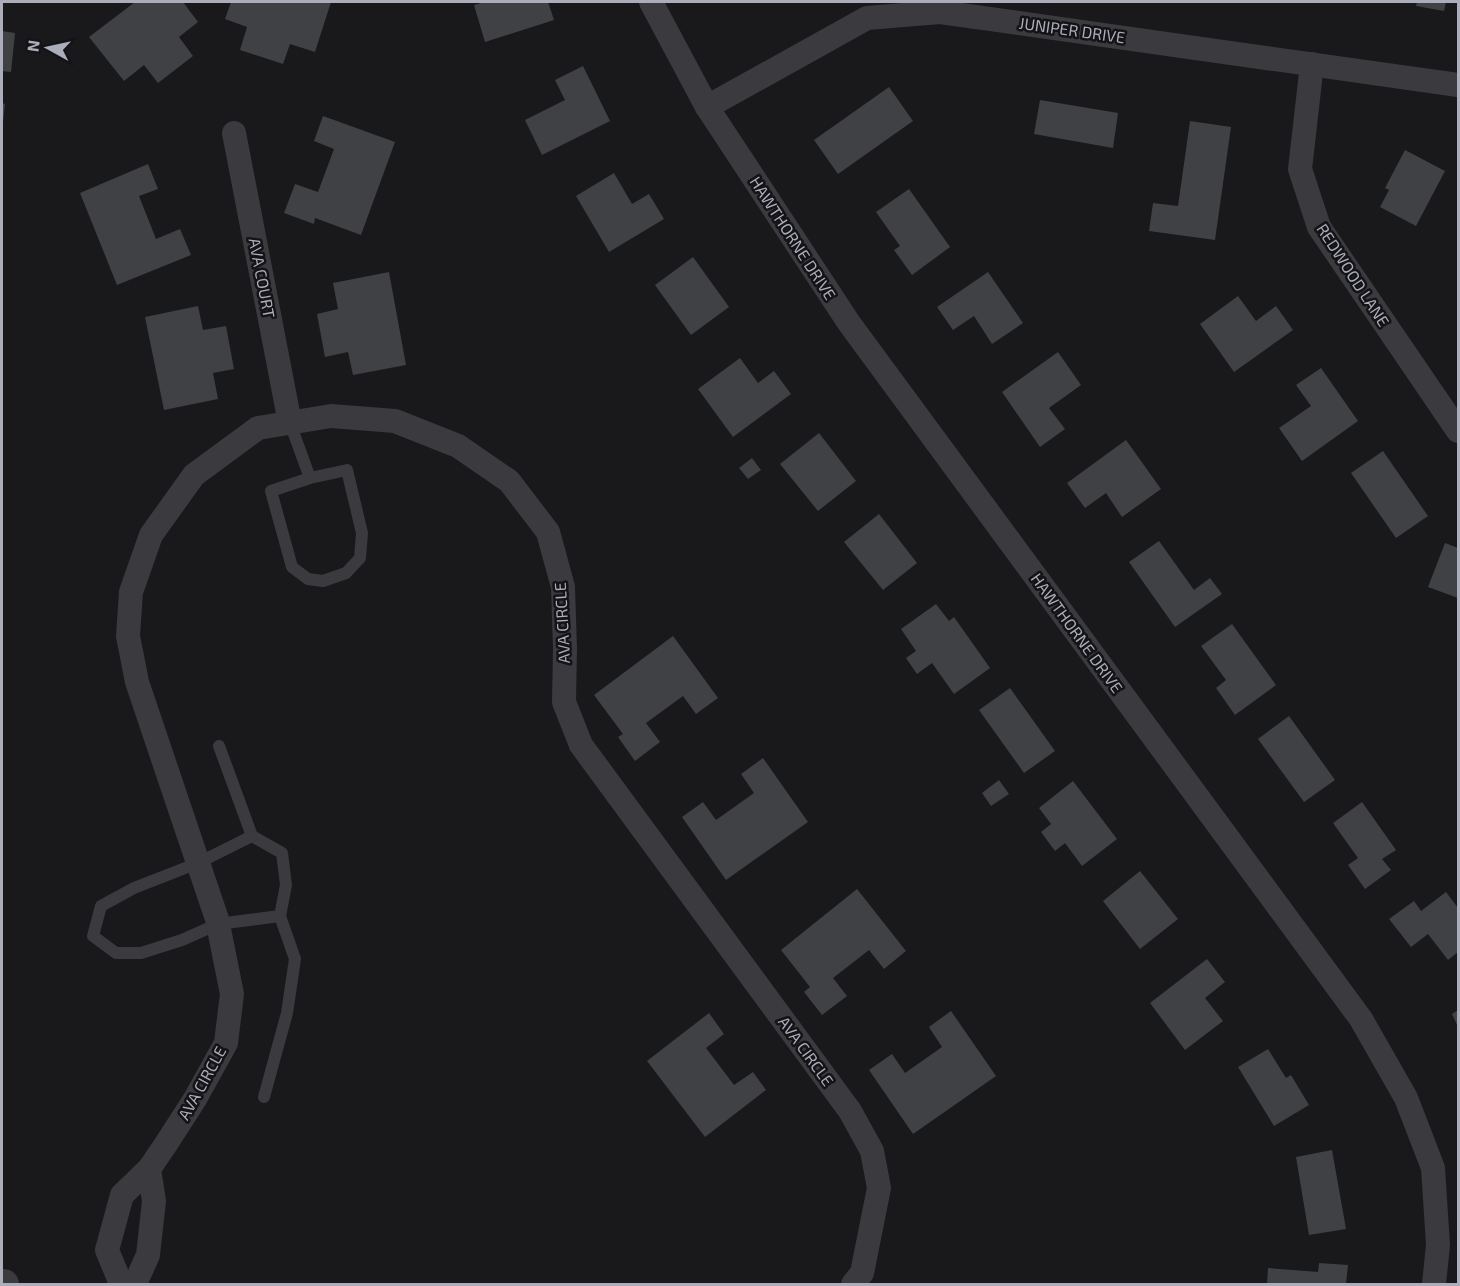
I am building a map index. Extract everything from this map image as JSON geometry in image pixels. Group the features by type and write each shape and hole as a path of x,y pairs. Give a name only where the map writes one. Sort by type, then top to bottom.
{"street":[{"name":"HAWTHORNE DRIVE","path":"651,2 707,107 849,323 1361,1019 1406,1098 1432,1168 1438,1245 1434,1284"},
{"name":"JUNIPER DRIVE","path":"707,107 867,18 940,12 1458,85"},
{"name":"REDWOOD LANE","path":"1312,64 1300,169 1319,227 1458,431"},
{"name":"AVA COURT","path":"234,133 290,423"},
{"name":"AVA CIRCLE","path":"121,1284 107,1250 122,1195 149,1169 195,1099 226,1042 232,994 218,924 137,682 128,636 131,592 151,536 194,475 258,428 331,416 395,421 458,446 509,481 548,532 563,587 564,702 581,745 850,1111 872,1151 879,1188 861,1281"},
{"path":"135,1284 148,1254 154,1201 149,1169"}],"lane":[{"path":"290,423 310,478"},
{"path":"347,470 362,533 360,558 346,573 324,581 308,579 292,567 271,491 310,478 347,470"},
{"path":"219,746 252,836 282,853 286,885 280,916 295,959 287,1013 264,1096"},
{"path":"252,836 198,863 134,888 100,906 93,936 116,953 141,954 182,940 218,924 280,916"}],"building":[{"path":"135,2 183,2 198,22 179,37 193,56 158,83 144,65 124,81 89,37"},
{"path":"231,2 331,2 315,52 290,44 283,64 240,50 247,27 225,19"},
{"path":"485,2 548,2 554,20 485,42 474,5"},
{"path":"1417,2 1446,2 1444,11 1416,6"},
{"path":"2,31 15,33 11,72 2,71"},
{"path":"583,66 610,121 542,155 525,120 565,100 555,80"},
{"path":"889,87 913,121 838,174 814,140"},
{"path":"1040,100 1118,113 1113,148 1034,134"},
{"path":"2,103 5,104 3,122 2,122"},
{"path":"323,116 395,142 361,235 315,218 314,224 284,213 295,184 318,192 334,149 314,141"},
{"path":"1190,121 1231,127 1215,240 1149,231 1153,203 1178,206"},
{"path":"1405,150 1445,171 1416,226 1380,207 1389,190 1385,188"},
{"path":"148,164 158,189 139,196 156,239 180,229 191,255 117,285 80,193"},
{"path":"614,173 632,204 649,194 664,219 609,252 576,196"},
{"path":"909,189 950,247 912,275 894,250 900,246 876,212"},
{"path":"693,257 729,307 691,335 655,285"},
{"path":"389,272 406,365 353,375 348,352 325,357 317,314 338,309 333,283"},
{"path":"988,272 1023,323 992,344 974,316 953,330 937,307"},
{"path":"1238,296 1256,321 1276,306 1293,330 1234,372 1200,324"},
{"path":"198,306 203,330 226,326 234,369 213,373 218,399 164,410 145,317"},
{"path":"1058,352 1081,385 1049,408 1065,429 1040,447 1002,392"},
{"path":"740,358 758,383 774,371 791,394 733,437 698,389"},
{"path":"1321,368 1358,421 1302,461 1279,428 1311,406 1296,385"},
{"path":"819,433 856,481 818,511 780,464"},
{"path":"1126,440 1161,489 1122,517 1106,493 1085,508 1067,483"},
{"path":"1383,451 1428,516 1396,538 1351,473"},
{"path":"752,458 761,470 748,479 739,468"},
{"path":"879,514 917,563 883,590 844,542"},
{"path":"1159,541 1194,590 1210,578 1222,594 1175,627 1129,562"},
{"path":"1445,543 1458,548 1458,598 1428,587"},
{"path":"936,604 949,621 954,617 990,668 954,694 932,663 917,674 906,658 916,651 901,629"},
{"path":"1232,624 1276,685 1235,715 1216,688 1226,680 1201,646"},
{"path":"673,636 718,698 696,714 683,696 646,723 660,742 635,761 618,737 623,734 594,695"},
{"path":"1010,688 1055,751 1024,773 979,710"},
{"path":"1289,716 1335,780 1304,802 1258,739"},
{"path":"763,758 808,822 726,880 682,817 703,802 716,820 754,793 741,774"},
{"path":"999,780 1009,794 991,806 982,793"},
{"path":"1073,781 1117,839 1082,866 1065,843 1055,851 1041,832 1051,824 1039,808"},
{"path":"1362,802 1396,850 1382,859 1391,870 1365,889 1348,865 1358,858 1333,823"},
{"path":"1140,871 1178,919 1140,949 1103,901"},
{"path":"857,889 906,951 884,969 869,950 833,978 847,996 822,1015 804,992 810,987 781,950"},
{"path":"1446,892 1458,908 1458,952 1448,960 1428,934 1411,947 1389,919 1414,901 1421,911"},
{"path":"1207,959 1225,982 1205,998 1223,1021 1185,1050 1150,1003"},
{"path":"1458,1010 1458,1027 1452,1014"},
{"path":"951,1011 996,1076 913,1134 869,1070 892,1054 905,1073 942,1047 929,1027"},
{"path":"709,1013 724,1034 706,1048 734,1085 753,1072 766,1090 705,1137 647,1061"},
{"path":"1268,1049 1286,1078 1291,1075 1309,1105 1274,1126 1238,1067"},
{"path":"1332,1150 1346,1229 1309,1235 1296,1157"},
{"path":"1319,1263 1348,1265 1346,1284 1267,1284 1268,1268 1318,1272"}]}
